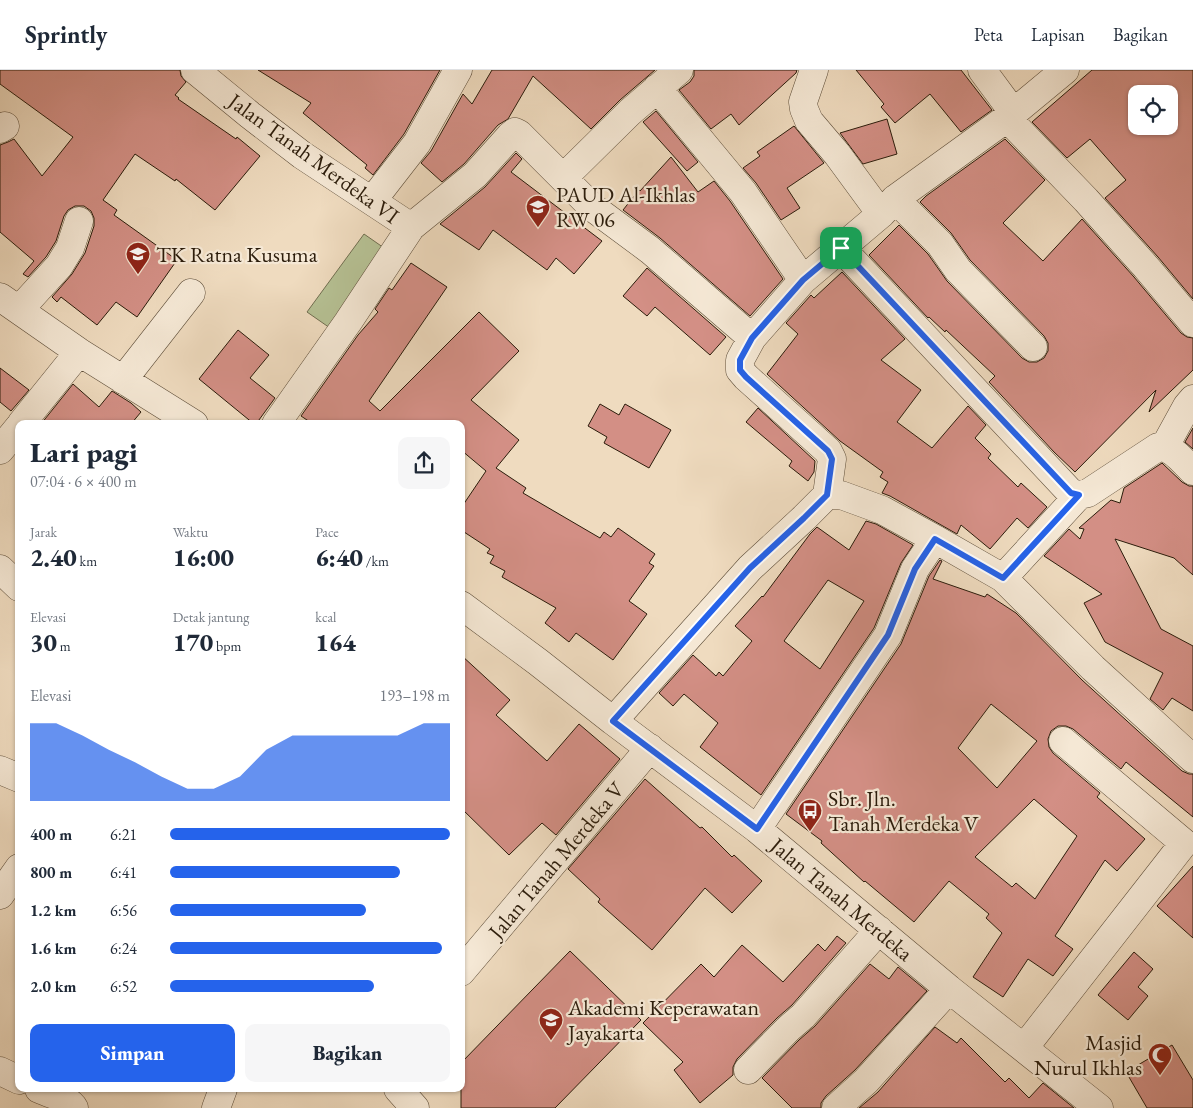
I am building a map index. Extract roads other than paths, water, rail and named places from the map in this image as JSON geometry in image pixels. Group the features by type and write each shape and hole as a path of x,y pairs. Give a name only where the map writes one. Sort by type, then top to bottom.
{"street":[{"name":"Jalan Tanah Merdeka VI","path":"195,70 225,80 302,155 411,227 348,322 279,420"},
{"path":"372,201 417,143 458,70"},
{"path":"563,178 630,112 679,70"},
{"path":"814,70 803,102 809,121 837,154 888,207 940,244 958,270 1033,348"},
{"path":"982,70 1010,115 1146,267 1193,323"},
{"path":"613,721 750,568 827,495 832,459 828,451 740,370 740,360 752,338 803,280 888,207 1010,115 1065,70"},
{"path":"657,88 743,192 803,280"},
{"path":"411,227 475,175 515,132 592,207 650,250 752,338"},
{"path":"79,221 70,248 59,266 9,304 78,352 188,420"},
{"path":"841,248 1071,493 1079,495 1088,493 1158,447 1165,446 1171,450 1193,471"},
{"path":"123,380 191,293"},
{"path":"24,420 78,352"},
{"path":"1165,446 1187,406 1193,399"},
{"path":"0,450 15,432"},
{"path":"827,495 841,495 882,510 1003,578 1093,668 1193,759"},
{"path":"1003,578 1079,495"},
{"path":"757,829 888,635 915,569 935,539"},
{"path":"0,569 15,583"},
{"name":"Jalan Tanah Merdeka","path":"465,608 757,829 949,989 1024,1048 1084,1104"},
{"path":"1024,1048 1189,847 1063,741"},
{"name":"Jalan Tanah Merdeka V","path":"465,967 650,748"},
{"path":"0,770 15,776"},
{"path":"0,895 15,874"},
{"path":"748,1070 803,1016 878,930"},
{"path":"836,1108 866,1081 949,989"},
{"path":"0,1071 15,1078"},
{"path":"46,1092 68,1101 74,1108"},
{"path":"216,1108 222,1092"},
{"path":"401,1092 415,1108"}],"place":[{"name":"PAUD Al-Ikhlas RW 06","path":"538,228"},
{"name":"TK Ratna Kusuma","path":"138,275"},
{"name":"Sbr. Jln. Tanah Merdeka V","path":"810,832"},
{"name":"Akademi Keperawatan Jayakarta","path":"551,1041"},
{"name":"Masjid Nurul Ikhlas","path":"1160,1076"}]}
